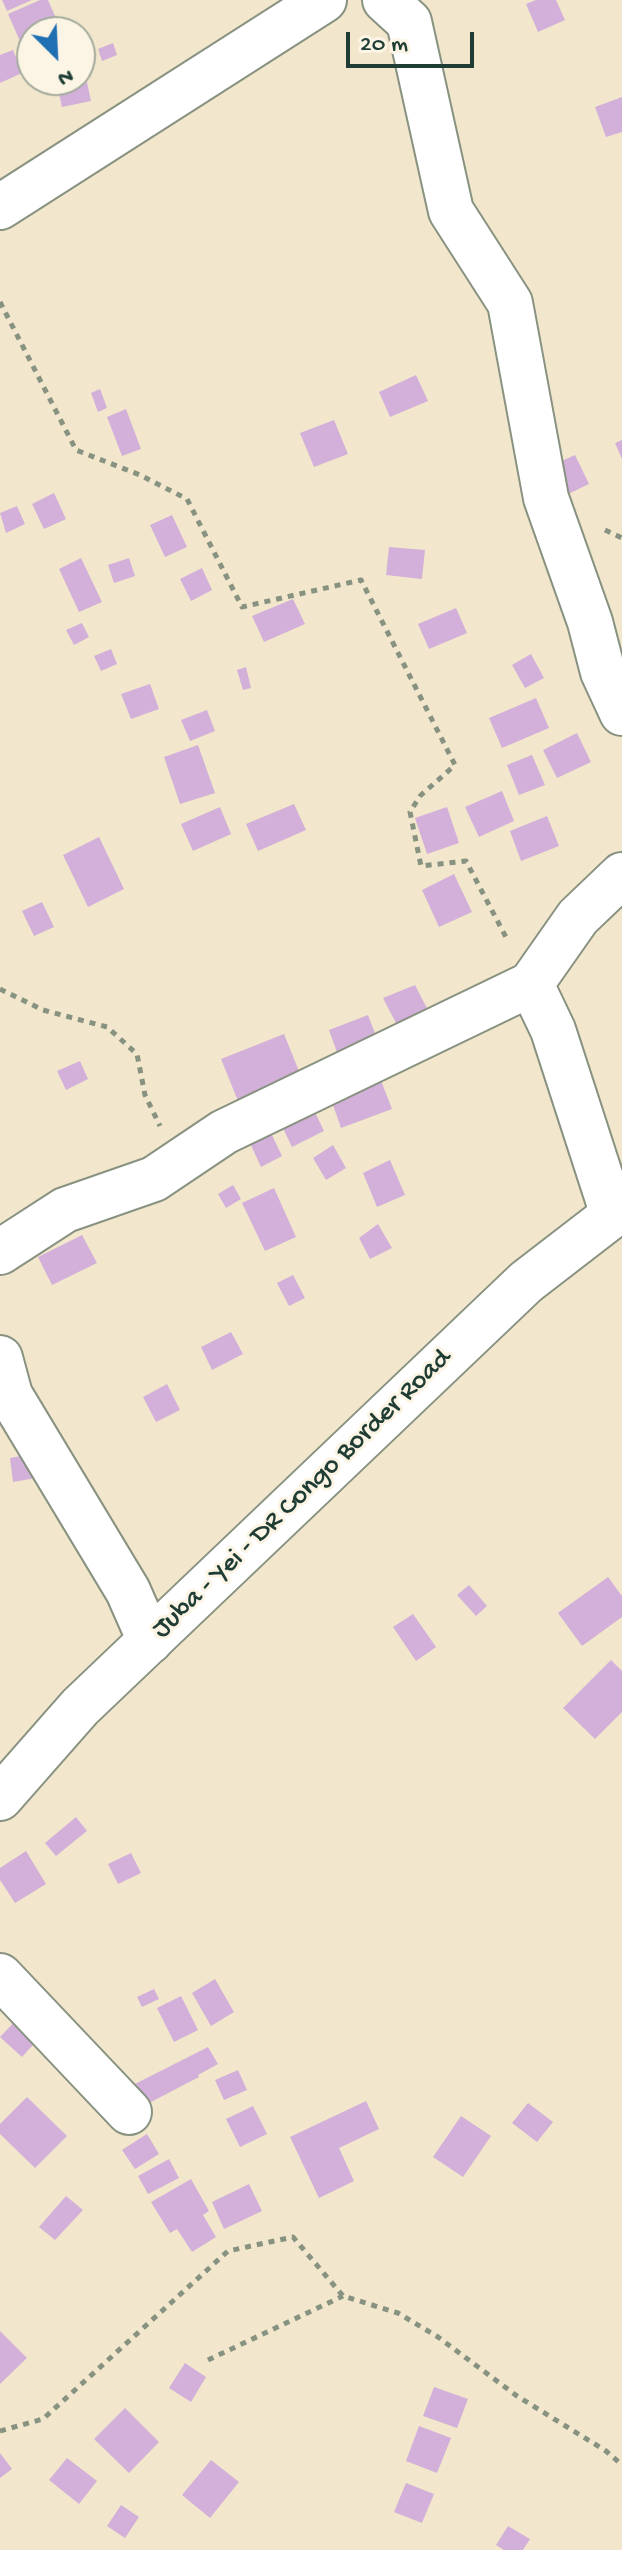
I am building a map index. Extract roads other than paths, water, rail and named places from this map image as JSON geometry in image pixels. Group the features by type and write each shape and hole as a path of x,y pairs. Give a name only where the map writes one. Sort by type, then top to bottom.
{"street":[{"path":"0,207 324,0"},
{"path":"385,0 409,22 451,211 510,303 546,498 590,622 603,672 622,713"},
{"path":"0,1252 65,1210 154,1179 224,1132 531,984 578,917 622,875"},
{"path":"531,984 553,1030 618,1212"},
{"name":"Juba - Yei - DR Congo Border Road","path":"0,1798 80,1707 526,1282 618,1212"},
{"path":"0,1358 10,1395 128,1591 150,1641"},
{"path":"0,1976 129,2112"}]}
